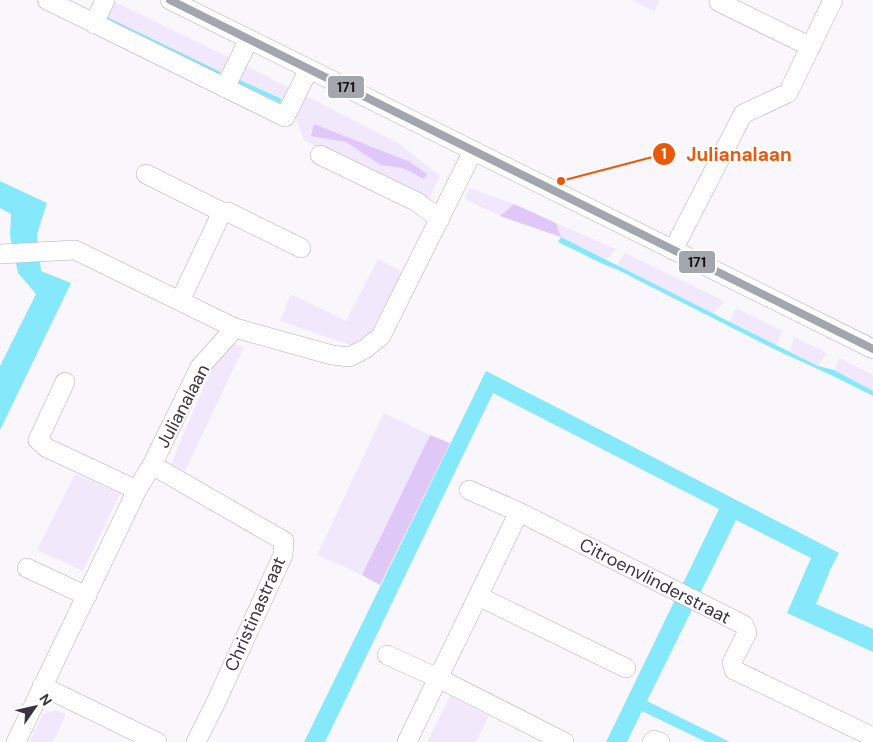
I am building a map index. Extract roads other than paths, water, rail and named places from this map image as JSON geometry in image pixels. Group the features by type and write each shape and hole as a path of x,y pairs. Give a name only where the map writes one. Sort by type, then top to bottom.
{"street":[{"path":"47,0 286,117 309,69"},
{"path":"94,24 105,0"},
{"path":"170,0 873,349"},
{"path":"720,0 719,2 811,47"},
{"path":"673,250 743,114 788,93 833,0"},
{"path":"225,88 249,39"},
{"path":"2,254 75,250 236,328 332,355 349,357 365,349 381,336 473,151"},
{"path":"320,155 417,202 440,219"},
{"path":"146,174 222,212 228,212 301,248"},
{"path":"180,300 222,212"},
{"name":"Julianalaan","path":"16,742 200,367 236,328"},
{"path":"65,382 38,440 47,448 138,490"},
{"name":"Christinastraat","path":"152,465 284,541 283,555 196,742"},
{"name":"Citroenvlinderstraat","path":"469,490 519,512 744,625 747,633 732,662 734,670 873,737"},
{"path":"407,742 519,512"},
{"path":"27,568 87,596"},
{"path":"478,596 626,668"},
{"path":"387,655 438,678 564,742"},
{"path":"42,686 157,742"},
{"path":"652,742 654,740 660,742"}],"water":[{"path":"107,17 221,72 219,74 104,20"},
{"path":"238,79 282,99 280,103 238,83"},
{"path":"0,181 47,203 37,234 41,271 71,283 0,430 0,366 36,294 18,273 10,236 11,214 0,208"},
{"path":"561,237 818,366 834,370 873,391 873,396 558,242"},
{"path":"486,371 839,553 816,604 873,629 873,652 787,613 811,558 736,520 647,701 730,742 706,742 642,711 627,742 606,742 719,509 493,393 325,742 304,742"}],"place":[{"name":"Julianalaan","path":"561,181"}]}
